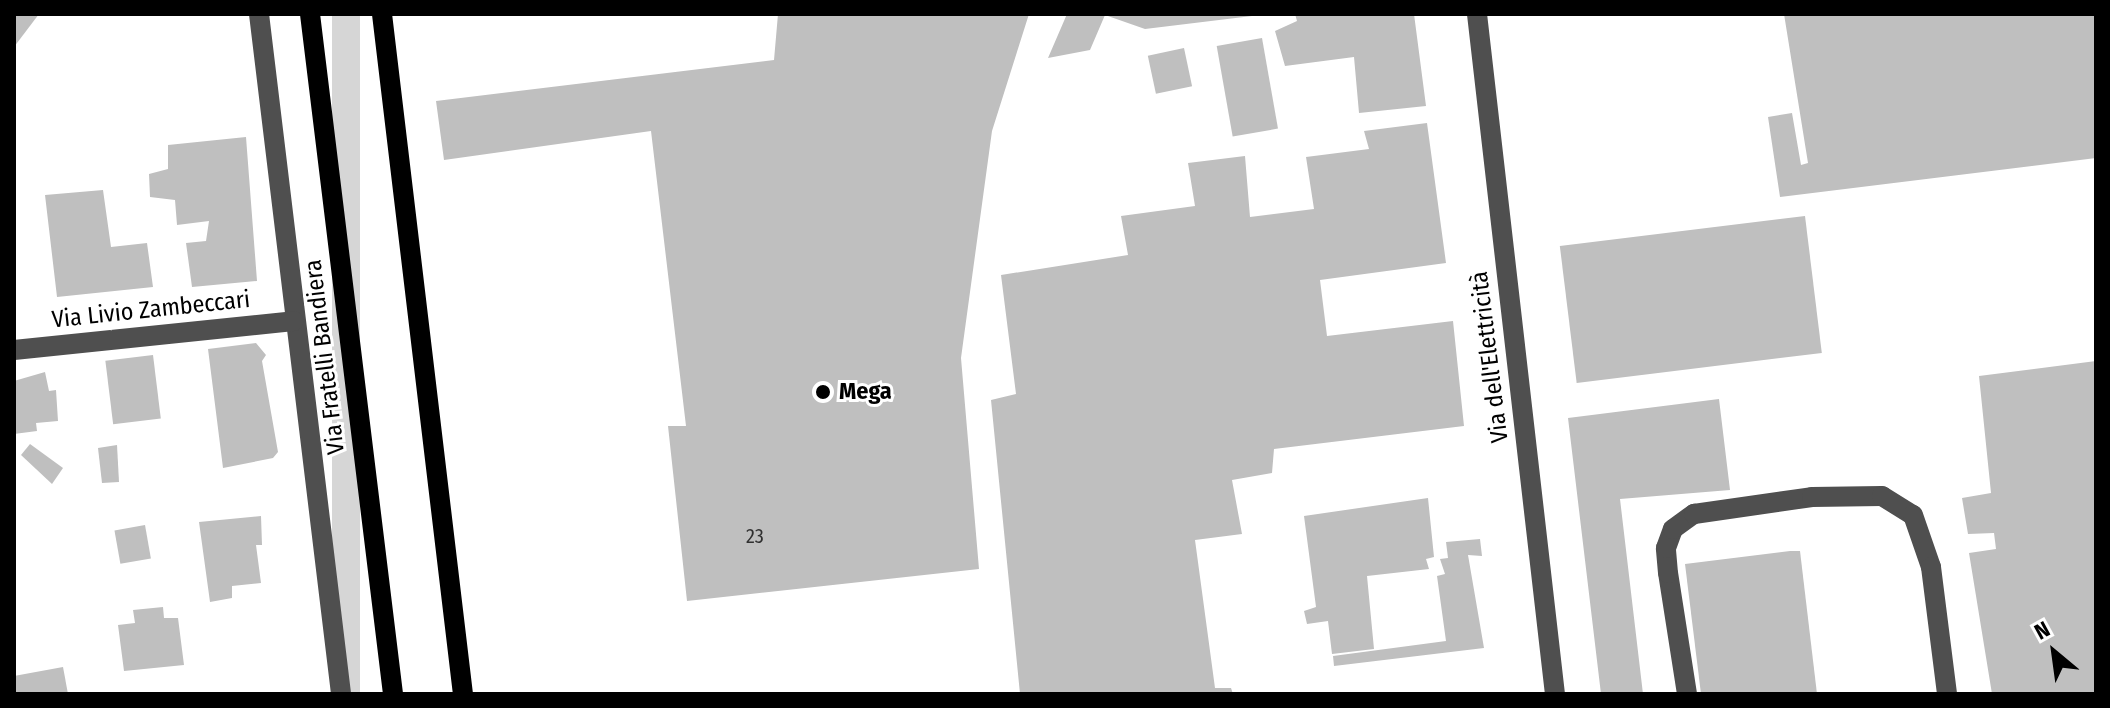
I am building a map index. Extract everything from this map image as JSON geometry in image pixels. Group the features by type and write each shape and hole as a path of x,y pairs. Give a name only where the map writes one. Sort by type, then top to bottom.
{"main road":[{"name":"Via Fratelli Bandiera","path":"310,14 393,694"},
{"path":"382,14 463,694"}],"street":[{"name":"Via Fratelli Bandiera","path":"259,14 293,321 341,694"},
{"name":"Via dell'Elettricità","path":"1477,14 1555,694"},
{"name":"Via Livio Zambeccari","path":"14,350 293,321"},
{"path":"1687,694 1668,573 1666,548 1673,529 1694,514 1812,497 1882,496 1913,515 1931,567 1947,694"}],"shaded area":[{"path":"332,14 360,14 360,694 332,694"}],"building":[{"path":"14,14 39,14 14,47"},
{"name":"Mega","path":"778,14 1029,14 992,131 961,358 979,569 687,601 668,426 686,426 651,131 444,160 436,101 774,60"},
{"path":"1067,14 1252,16 1145,29 1105,15 1090,50 1048,58"},
{"path":"1295,14 1414,14 1426,106 1359,113 1354,57 1285,66 1275,31 1297,21"},
{"path":"1784,14 2096,14 2096,158 1780,197 1768,117 1792,113 1801,165 1808,163"},
{"path":"1262,38 1278,129 1233,137 1217,46"},
{"path":"1184,48 1192,86 1156,94 1148,56"},
{"path":"1427,123 1446,263 1320,280 1327,336 1453,321 1464,426 1274,449 1272,473 1232,480 1242,534 1195,540 1215,688 1231,688 1233,694 1020,694 991,400 1016,394 1001,275 1128,255 1121,216 1195,206 1188,163 1245,156 1250,217 1314,209 1306,157 1369,149 1364,131"},
{"path":"246,137 257,281 192,287 186,243 206,241 209,221 177,225 175,200 150,197 149,174 168,169 168,145"},
{"path":"103,190 111,247 147,243 153,287 57,297 45,195"},
{"path":"1805,216 1822,353 1577,383 1560,246"},
{"path":"256,343 266,355 262,361 278,452 273,458 223,468 208,349"},
{"path":"153,355 161,419 113,424 105,361"},
{"path":"2096,361 2096,694 1992,694 1969,553 1996,549 1994,533 1968,534 1962,498 1991,493 1979,376"},
{"path":"45,372 49,391 56,390 58,421 36,423 37,431 14,434 14,381"},
{"path":"1719,399 1730,490 1620,499 1643,694 1601,694 1568,418"},
{"path":"30,444 63,468 52,484 21,455"},
{"path":"117,445 119,482 102,483 98,448"},
{"path":"1428,498 1434,557 1426,559 1429,569 1367,576 1374,649 1332,654 1328,621 1307,624 1304,611 1316,607 1304,516"},
{"path":"261,516 262,545 256,545 261,583 232,586 232,598 210,602 199,522"},
{"path":"145,525 151,558 120,564 114,530"},
{"path":"1480,539 1482,556 1468,555 1484,648 1334,666 1333,656 1446,641 1437,576 1445,574 1440,559 1448,558 1446,542"},
{"path":"1800,551 1817,694 1701,694 1685,564"},
{"path":"163,607 164,618 178,618 184,665 124,671 118,625 135,623 133,610"},
{"path":"63,667 68,694 14,694 14,676"}],"place":[{"name":"Mega","path":"823,392"}]}
